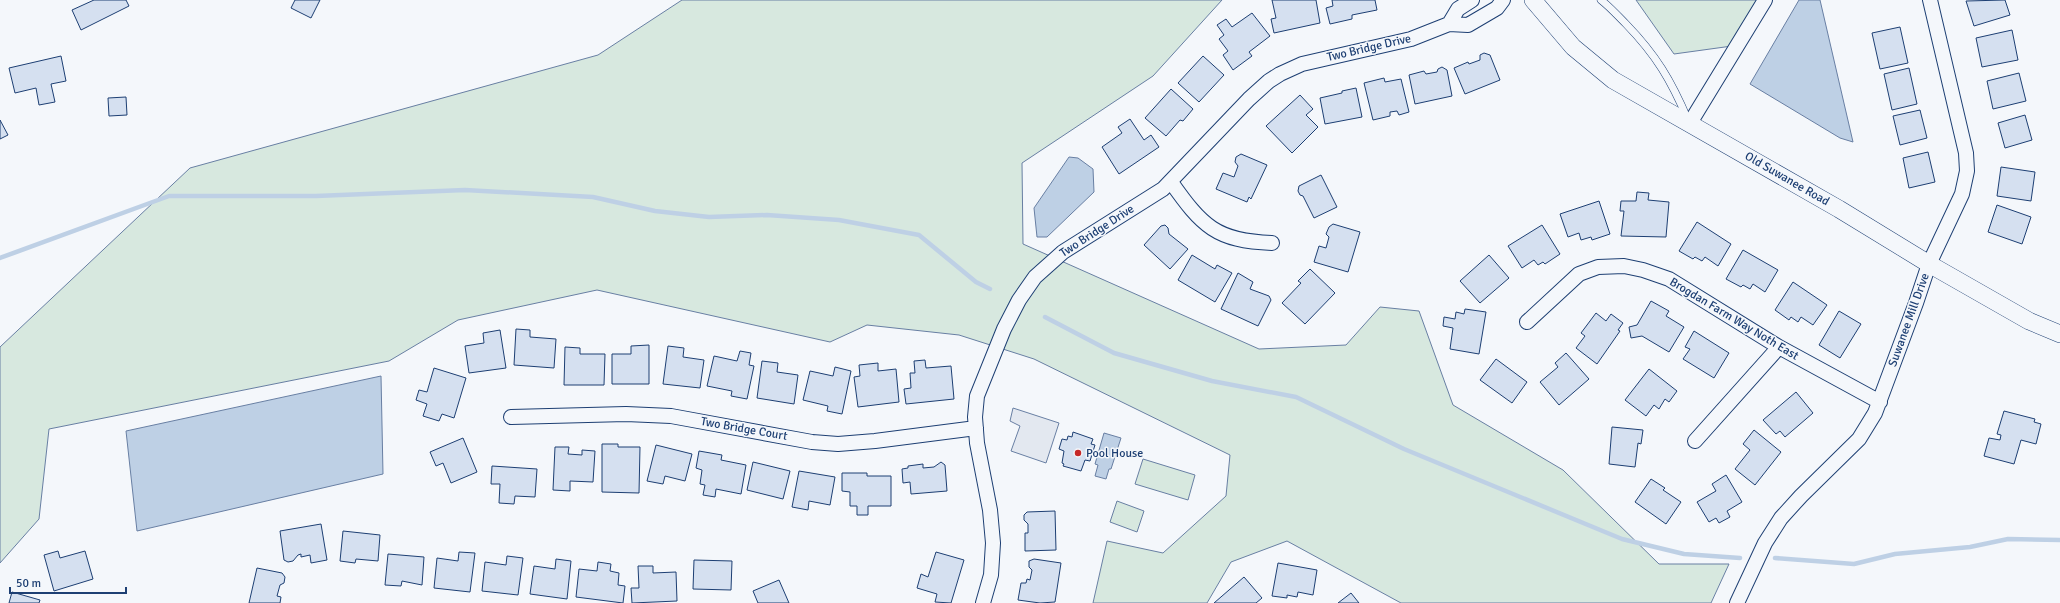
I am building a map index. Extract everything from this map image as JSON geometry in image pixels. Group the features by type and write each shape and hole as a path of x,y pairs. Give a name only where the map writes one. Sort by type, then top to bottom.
{"street":[{"path":"1449,24 1458,9 1472,0"},
{"name":"Two Bridge Drive","path":"983,603 992,564 993,532 976,428 977,396 1012,312 1035,277 1063,252 1171,182 1249,99 1269,81 1280,74 1302,64 1411,39 1449,24 1468,25 1497,8 1503,0"},
{"name":"Old Suwanee Road","path":"1533,0 1558,31 1591,63 1613,80 1839,209 1928,264 2029,321 2060,334"},
{"path":"1690,123 1765,0"},
{"name":"Suwanee Mill Drive","path":"1737,603 1765,543 1781,518 1801,496 1859,439 1871,422 1880,402 1916,303 1928,264 1959,202 1967,171 1964,143 1930,0"},
{"path":"1171,182 1191,209 1214,230 1236,239 1272,243"},
{"name":"Brogdan Farm Way Noth East","path":"1527,322 1579,274 1598,266 1624,266 1669,279 1779,347 1880,402"},
{"path":"1695,441 1779,347"},
{"name":"Two Bridge Court","path":"511,417 626,414 671,416 812,442 838,444 870,442 976,428"}],"lane":[{"path":"1604,1 1639,37 1658,60 1675,88 1690,123"}],"shaded area":[{"path":"682,0 1222,0 1153,76 1022,163 1023,244 1259,349 1346,345 1380,307 1419,311 1453,405 1563,470 1659,564 1729,564 1711,603 1401,603 1287,541 1231,562 1207,603 1093,603 1107,541 1163,553 1226,496 1230,455 1034,359 959,335 867,325 830,342 597,290 458,320 389,361 49,429 39,519 0,563 0,347 190,168 598,55"},
{"path":"1636,0 1760,0 1732,46 1674,54"},
{"path":"1013,408 1059,423 1046,463 1011,451 1020,426 1010,421"},
{"path":"1143,459 1195,475 1188,500 1135,484"},
{"path":"1117,501 1144,511 1137,532 1110,522"}],"water":[{"path":"1799,0 1820,0 1853,142 1840,138 1750,84"},
{"path":"1069,157 1078,158 1093,169 1094,192 1047,237 1037,237 1034,208"},
{"path":"381,376 383,474 137,531 126,431"},
{"path":"1104,433 1121,438 1111,469 1109,469 1106,479 1095,476 1098,465 1095,464"}],"building":[{"path":"94,0 126,0 129,6 81,30 72,10"},
{"path":"295,0 320,0 311,18 291,8"},
{"path":"1272,0 1316,0 1320,23 1274,33 1271,19 1276,18"},
{"path":"1332,0 1375,0 1377,10 1352,15 1352,19 1330,24 1326,8 1333,6"},
{"path":"2005,0 2010,15 1974,26 1966,1"},
{"path":"1252,13 1270,36 1249,52 1252,56 1233,70 1223,55 1228,51 1219,39 1224,35 1217,25 1226,19 1232,27"},
{"path":"1900,27 1908,63 1880,69 1872,33"},
{"path":"2012,30 2018,60 1982,67 1976,38"},
{"path":"1484,53 1490,55 1500,80 1465,94 1454,68 1468,62 1469,64 1480,60 1480,55"},
{"path":"61,56 66,81 51,84 55,102 39,105 36,88 15,93 9,68"},
{"path":"1203,56 1224,75 1199,102 1178,83"},
{"path":"1442,67 1447,70 1452,96 1415,104 1409,75 1424,71 1426,74 1437,72 1438,69"},
{"path":"1909,68 1917,104 1892,110 1884,74"},
{"path":"2019,73 2026,101 1993,109 1987,81"},
{"path":"1384,78 1385,82 1401,79 1409,112 1399,115 1397,111 1390,112 1390,116 1373,120 1364,83"},
{"path":"1356,88 1362,117 1325,124 1320,98"},
{"path":"1171,89 1193,109 1183,121 1180,120 1166,136 1145,118"},
{"path":"1300,95 1313,109 1306,115 1318,127 1292,153 1266,126"},
{"path":"126,97 127,115 109,116 108,98"},
{"path":"1920,110 1927,138 1900,145 1893,116"},
{"path":"2025,115 2032,140 2005,148 1998,123"},
{"path":"1130,119 1144,140 1151,135 1159,147 1119,174 1102,147 1122,133 1118,127"},
{"path":"0,120 8,135 0,139"},
{"path":"1928,152 1935,182 1909,188 1903,158"},
{"path":"1241,154 1267,165 1251,199 1249,197 1247,202 1216,189 1223,173 1234,177 1238,166 1235,162 1236,157"},
{"path":"2001,167 2035,172 2031,201 1997,196"},
{"path":"1321,175 1337,207 1314,218 1303,196 1300,195 1298,191 1299,186"},
{"path":"1637,192 1649,193 1648,200 1669,202 1666,237 1621,236 1624,211 1620,211 1621,201 1636,201"},
{"path":"1599,201 1610,234 1592,240 1591,237 1581,240 1579,233 1568,237 1560,214"},
{"path":"1997,205 2031,217 2022,244 1988,232"},
{"path":"1697,222 1731,244 1718,266 1705,257 1702,261 1695,257 1693,259 1679,251"},
{"path":"1333,224 1360,232 1348,272 1314,262 1319,246 1326,248 1329,237 1326,234 1329,227"},
{"path":"1165,225 1168,228 1169,234 1188,249 1170,269 1144,245 1161,226"},
{"path":"1542,225 1560,254 1545,264 1543,262 1538,265 1534,260 1522,268 1508,246"},
{"path":"1743,250 1778,270 1765,292 1753,284 1750,289 1743,285 1741,287 1726,279"},
{"path":"1192,255 1215,269 1217,265 1232,273 1215,302 1178,280"},
{"path":"1489,255 1509,278 1480,303 1460,281"},
{"path":"1310,269 1335,293 1305,324 1282,303 1301,283 1298,281"},
{"path":"1238,273 1253,282 1250,289 1269,296 1271,300 1258,326 1221,309"},
{"path":"1793,282 1827,305 1813,325 1801,317 1798,322 1791,317 1789,320 1775,310"},
{"path":"1651,301 1669,311 1666,316 1684,327 1669,352 1642,336 1631,338 1629,327 1637,325"},
{"path":"1465,309 1486,312 1479,354 1450,349 1453,328 1443,326 1444,317 1455,319 1456,312 1464,314"},
{"path":"1839,311 1861,324 1840,358 1819,345"},
{"path":"1596,313 1606,321 1611,314 1623,323 1618,330 1620,331 1597,364 1576,348 1585,336 1581,333"},
{"path":"516,329 530,330 530,337 556,339 554,368 514,365"},
{"path":"500,330 506,368 469,373 465,346 484,343 483,333"},
{"path":"1694,331 1729,353 1714,378 1683,359 1690,349 1685,347"},
{"path":"649,345 649,384 612,384 612,354 631,354 631,346"},
{"path":"668,346 684,348 683,357 704,360 700,388 663,384"},
{"path":"565,347 580,348 580,354 605,354 604,385 564,385"},
{"path":"740,351 751,353 749,365 754,366 747,399 731,396 732,391 707,386 714,356 737,361"},
{"path":"1566,353 1589,379 1559,405 1540,382 1558,367 1555,363"},
{"path":"1496,359 1527,382 1512,403 1480,380"},
{"path":"925,360 926,368 951,366 954,399 906,404 904,389 911,388 910,373 915,373 914,361"},
{"path":"762,361 778,363 777,372 798,375 794,404 757,398"},
{"path":"878,363 878,371 896,369 899,402 858,407 854,377 860,376 859,365"},
{"path":"835,367 851,371 842,414 827,411 828,406 803,400 810,371 833,376"},
{"path":"434,368 466,378 454,418 442,414 439,421 423,416 427,404 416,400 419,390 427,392"},
{"path":"1649,369 1677,391 1669,402 1665,399 1659,409 1654,405 1646,416 1625,400"},
{"path":"1796,392 1813,413 1785,437 1780,431 1776,434 1763,420"},
{"path":"2004,411 2035,419 2034,422 2041,424 2036,444 2021,440 2014,464 1984,456 1989,438 2000,440 2001,435 1997,434"},
{"path":"1612,427 1643,430 1641,444 1638,443 1635,467 1609,464"},
{"path":"1754,430 1781,452 1755,485 1735,469 1750,450 1743,444"},
{"name":"Pool House","path":"1073,432 1093,439 1091,444 1095,445 1090,461 1085,460 1081,471 1063,466 1064,451 1059,449 1062,439 1067,440 1068,436 1072,437"},
{"path":"463,438 477,472 451,483 443,463 436,466 430,452"},
{"path":"602,444 618,444 618,447 640,447 639,493 602,492"},
{"path":"656,445 692,454 685,481 665,476 663,484 647,481"},
{"path":"555,447 569,447 568,454 582,455 582,450 595,451 593,482 570,481 570,491 553,490"},
{"path":"699,451 722,455 721,460 746,465 741,494 716,489 715,497 703,495 705,485 700,484 702,470 696,468"},
{"path":"753,462 790,471 783,499 747,490"},
{"path":"941,462 945,465 947,491 911,494 910,482 903,483 902,469 908,468 908,466 923,464 923,468 934,467"},
{"path":"492,466 537,469 535,497 515,496 514,504 499,503 500,484 491,484"},
{"path":"799,471 835,477 830,505 809,501 808,510 792,507"},
{"path":"842,473 867,473 867,476 891,476 891,506 868,506 868,515 857,515 857,506 850,506 850,492 842,491"},
{"path":"1726,475 1742,502 1727,511 1730,517 1719,523 1716,518 1709,522 1697,502 1716,491 1712,484"},
{"path":"1651,479 1665,488 1663,490 1681,502 1666,524 1635,502"},
{"path":"1055,511 1056,550 1025,551 1025,533 1028,533 1028,524 1024,520 1024,515 1027,512"},
{"path":"321,524 327,560 311,563 310,555 301,557 301,554 298,555 293,561 288,562 284,560 280,531"},
{"path":"343,531 380,535 378,561 356,559 355,563 340,561"},
{"path":"58,551 60,558 85,551 93,579 54,591 44,555"},
{"path":"459,552 475,553 470,592 434,588 437,558 458,561"},
{"path":"936,552 964,560 951,603 935,602 937,594 917,588 921,574 928,577"},
{"path":"388,554 424,557 422,585 402,581 401,586 385,585"},
{"path":"507,556 523,558 518,595 482,591 485,562 506,565"},
{"path":"556,559 571,561 567,599 530,594 534,566 555,569"},
{"path":"1034,559 1061,563 1055,602 1040,603 1018,600 1021,583 1026,583 1027,579 1030,580 1032,570 1029,567 1029,561"},
{"path":"694,560 732,561 731,590 693,589"},
{"path":"598,562 611,564 610,571 619,573 618,585 625,586 623,603 576,597 579,569 597,571"},
{"path":"1278,563 1317,570 1313,595 1298,592 1297,597 1287,595 1287,598 1272,596"},
{"path":"638,566 653,566 653,573 676,572 677,601 632,603 631,588 639,588"},
{"path":"257,568 282,573 285,577 284,583 280,585 277,596 281,597 280,603 249,603"},
{"path":"1244,577 1262,598 1256,603 1214,603"},
{"path":"779,580 789,603 758,603 753,591"},
{"path":"12,592 40,600 39,603 9,603"},
{"path":"1351,593 1359,603 1338,603"}],"waterway":[{"path":"0,258 169,196 316,196 465,190 593,197 655,211 709,217 767,215 839,220 919,235 976,282 990,289"},
{"path":"1045,317 1114,353 1212,381 1296,397 1404,449 1622,539 1684,554 1740,558"},
{"path":"1775,558 1854,564 1895,554 1970,547 2008,539 2060,540"}],"place":[{"name":"Pool House","path":"1078,453"}]}
